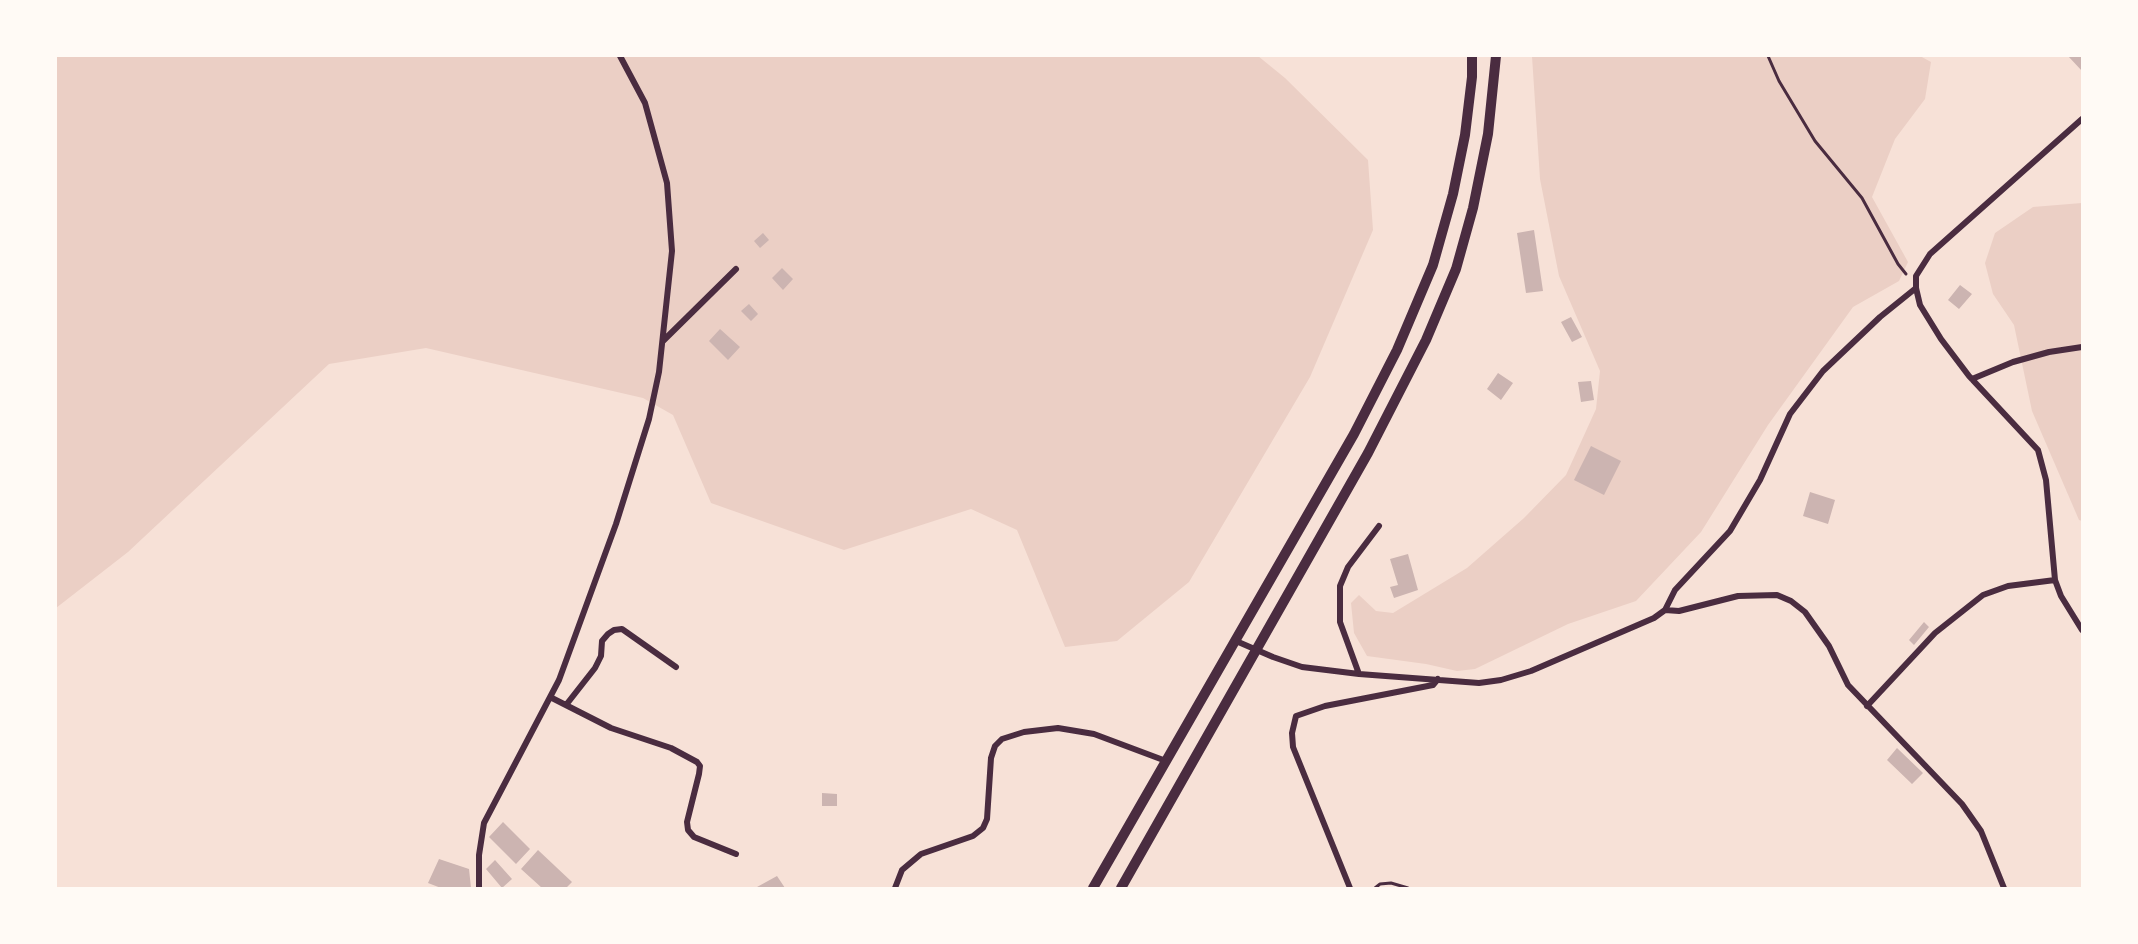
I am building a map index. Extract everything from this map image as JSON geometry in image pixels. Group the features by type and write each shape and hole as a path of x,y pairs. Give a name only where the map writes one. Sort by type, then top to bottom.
{"street":[{"path":"479,888 479,855 484,824 559,680 590,597 651,410 663,341 672,250 668,183 645,103 620,56"},
{"path":"1093,888 1354,434 1397,350 1433,265 1454,194 1472,77 1472,56"},
{"path":"1120,888 1373,442 1426,340 1456,269 1473,208 1488,134 1496,56"},
{"path":"2082,119 1930,254 1917,276 1916,288 1920,305 1941,339 1972,379 2038,450 2046,480 2055,580 2061,596 2082,630"},
{"path":"663,341 736,269"},
{"path":"1236,641 1302,667 1359,674 1479,683 1511,677 1531,670 1646,622 1665,610 1675,590 1730,531 1761,480 1790,414 1823,371 1853,341 1916,288"},
{"path":"1972,379 2013,362 2049,352 2082,347"},
{"path":"1359,674 1340,622 1340,586 1348,567 1379,526"},
{"path":"1867,706 1935,633 1983,595 2008,586 2055,580"},
{"path":"1665,610 1679,611 1738,596 1777,595 1791,601 1805,612 1823,638 1848,685 1962,804 1981,831 2004,888"},
{"path":"566,705 595,668 601,656 602,641 614,630 622,629 676,668"},
{"path":"1350,888 1293,747 1292,733 1296,716 1326,706 1433,685 1438,679"},
{"path":"550,698 611,728 671,748 697,762 700,766 699,774 687,822 688,830 694,837 736,854"},
{"path":"895,888 902,870 921,854 973,836 983,828 987,819 991,758 995,746 1002,738 1024,732 1058,728 1094,734 1166,761"}],"path":[{"path":"1768,56 1779,81 1815,141 1862,198 1898,264 1916,288"},
{"path":"1375,888 1380,884 1391,883 1408,888"}],"shaded area":[{"path":"56,56 1258,56 1285,78 1368,160 1373,230 1310,377 1189,582 1117,641 1065,647 1017,530 971,509 844,550 711,503 673,415 643,398 426,348 329,364 128,552 56,608"},
{"path":"1532,56 1920,56 1931,62 1925,99 1895,139 1872,197 1908,262 1899,281 1853,307 1768,425 1701,532 1636,601 1568,624 1475,669 1457,671 1426,664 1367,656 1354,633 1351,603 1359,595 1376,611 1393,613 1467,568 1524,518 1566,475 1596,409 1600,371 1559,276 1540,179"},
{"path":"2082,203 2082,521 2079,520 2032,411 2014,325 1993,294 1985,263 1995,233 2033,207"}],"building":[{"path":"2068,56 2082,56 2082,71"},
{"path":"1534,230 1543,291 1526,293 1517,233"},
{"path":"763,233 769,240 760,248 754,241"},
{"path":"782,268 793,279 783,290 772,278"},
{"path":"1960,285 1972,294 1959,309 1948,300"},
{"path":"749,304 758,314 751,321 741,311"},
{"path":"1571,317 1582,337 1572,342 1561,322"},
{"path":"720,329 740,347 728,360 709,341"},
{"path":"1498,373 1513,383 1501,400 1487,389"},
{"path":"1591,381 1594,400 1581,402 1578,382"},
{"path":"1591,446 1621,461 1604,495 1574,480"},
{"path":"1810,492 1835,500 1828,524 1803,516"},
{"path":"1408,554 1418,590 1394,598 1390,587 1398,585 1390,559"},
{"path":"1924,622 1929,627 1914,645 1909,640"},
{"path":"1897,748 1923,773 1912,784 1887,760"},
{"path":"822,793 837,794 837,806 822,806"},
{"path":"503,822 530,849 516,864 489,837"},
{"path":"538,850 572,882 566,888 542,888 521,869"},
{"path":"439,859 469,869 471,888 441,888 428,883"},
{"path":"495,860 512,879 502,888 486,869"},
{"path":"777,876 785,888 757,887"}]}
